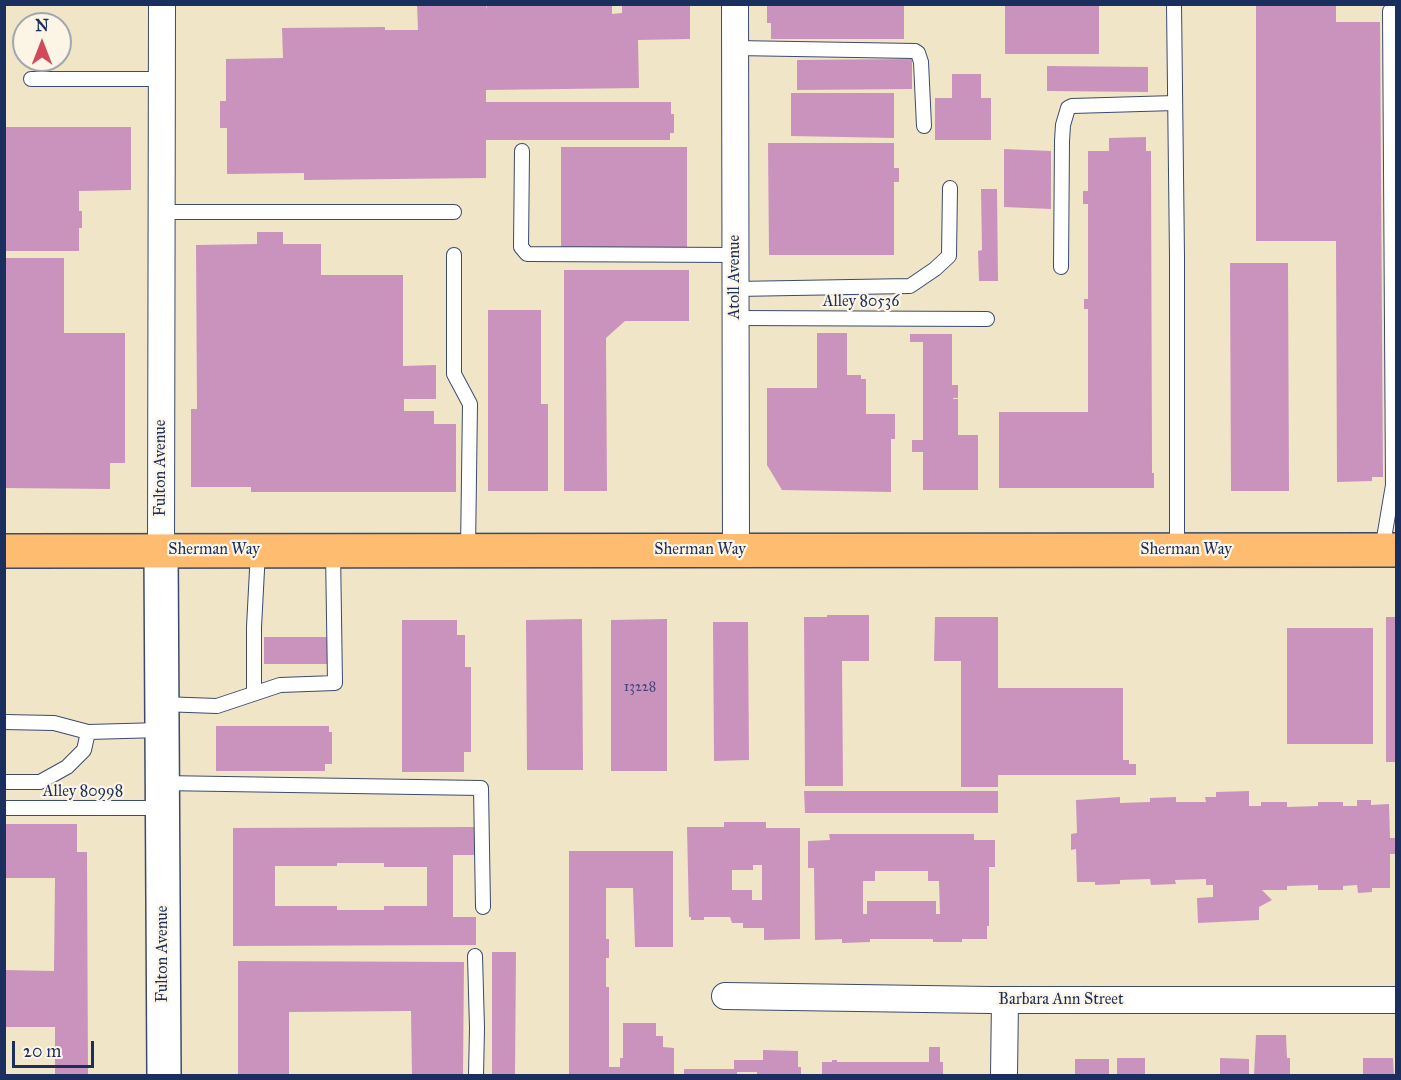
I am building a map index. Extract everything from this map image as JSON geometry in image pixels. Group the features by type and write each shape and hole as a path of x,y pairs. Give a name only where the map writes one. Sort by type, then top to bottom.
{"main road":[{"name":"Sherman Way","path":"4,551 1389,550"}],"street":[{"name":"Fulton Avenue","path":"162,4 160,550 164,1076"},
{"name":"Atoll Avenue","path":"735,4 736,550"},
{"name":"Barbara Ann Street","path":"725,996 1005,1000 1396,1000"},
{"path":"1004,1076 1005,1000"}],"lane":[{"path":"1174,4 1177,550"},
{"path":"1389,550 1393,485 1390,11 1396,11"},
{"path":"735,48 915,51 921,62 924,126"},
{"path":"31,79 161,79"},
{"path":"1061,267 1062,133 1068,108 1072,106 1175,104"},
{"path":"522,151 520,247 527,254 735,255"},
{"path":"735,289 910,286 949,256 950,188"},
{"path":"161,212 454,212"},
{"path":"454,255 454,374 470,404 468,550"},
{"name":"Alley 80536","path":"735,318 987,319"},
{"path":"254,693 254,627 258,550"},
{"path":"4,722 54,723 88,732 217,706 280,685 335,683 333,550"},
{"path":"4,782 39,782 67,767 84,750 88,732"},
{"name":"Alley 80998","path":"4,808 161,796 482,788 483,907"},
{"path":"475,956 476,1076"}],"building":[{"path":"417,4 486,4 486,10 487,4 612,4 612,14 622,13 622,4 690,4 690,39 638,40 639,88 486,90 486,102 671,102 671,114 674,114 674,133 670,133 670,140 486,140 486,178 304,180 304,173 227,174 227,128 220,128 220,101 226,101 226,59 283,58 282,28 385,27 385,30 418,30"},
{"path":"767,4 904,4 904,39 771,39 771,23 767,23"},
{"path":"1005,4 1099,4 1099,54 1005,54"},
{"path":"1256,4 1336,4 1336,22 1380,22 1383,477 1372,477 1372,481 1337,482 1336,241 1256,241"},
{"path":"912,59 912,89 797,90 797,60"},
{"path":"1047,66 1148,67 1148,92 1047,91"},
{"path":"952,74 981,74 981,98 991,98 991,140 935,140 935,98 952,98"},
{"path":"791,93 894,93 894,138 791,136"},
{"path":"4,127 131,127 131,190 79,191 82,228 79,228 79,251 4,251"},
{"path":"1146,137 1146,151 1151,151 1152,473 1154,473 1154,488 999,488 999,412 1088,412 1088,309 1084,309 1084,299 1088,299 1088,204 1083,204 1083,191 1088,191 1088,151 1109,151 1109,138"},
{"path":"768,143 894,143 894,168 899,168 899,182 894,182 894,255 769,255"},
{"path":"561,147 687,147 687,249 561,249"},
{"path":"1004,149 1051,151 1051,209 1004,207"},
{"path":"981,189 997,189 998,281 979,281 978,251 982,250"},
{"path":"257,232 283,232 283,244 321,244 321,275 403,275 403,366 436,365 436,399 404,399 404,411 434,411 434,424 456,424 456,492 251,492 251,487 191,487 191,409 197,409 196,245 257,244"},
{"path":"4,258 64,258 64,333 125,333 125,463 110,463 110,489 4,488"},
{"path":"1230,263 1288,263 1289,491 1231,491"},
{"path":"564,270 689,270 689,321 625,321 606,338 607,491 564,491"},
{"path":"488,310 541,310 541,404 548,404 548,491 488,491"},
{"path":"817,333 847,333 847,375 861,375 861,379 866,379 866,414 895,414 895,439 891,439 891,492 782,490 767,465 767,388 817,388"},
{"path":"910,334 952,334 952,385 958,385 958,398 953,399 958,399 958,435 978,435 978,490 923,490 923,452 912,452 912,440 923,440 923,342 910,342"},
{"path":"827,615 869,615 869,661 842,661 843,786 805,786 804,617 827,617"},
{"path":"935,617 998,617 998,688 1123,688 1123,760 1129,760 1129,764 1136,764 1136,775 998,775 998,787 961,787 961,661 934,661"},
{"path":"1386,617 1396,617 1396,762 1386,762"},
{"path":"582,619 583,770 527,770 526,620"},
{"path":"667,619 667,771 611,771 611,620"},
{"path":"402,620 457,620 457,635 465,635 465,667 471,667 471,752 464,752 464,772 402,772"},
{"path":"713,622 748,622 749,760 714,761"},
{"path":"1287,628 1373,628 1373,744 1287,744"},
{"path":"264,637 332,637 332,664 264,664"},
{"path":"216,726 329,726 329,732 332,732 332,764 325,764 325,771 216,771"},
{"path":"804,791 998,791 998,813 805,813"},
{"path":"1249,791 1249,806 1261,806 1261,802 1287,802 1287,807 1318,806 1318,802 1343,802 1343,806 1357,806 1357,800 1371,800 1371,805 1389,804 1390,838 1395,838 1395,854 1390,854 1390,888 1372,888 1372,892 1358,893 1357,885 1343,886 1343,890 1318,890 1318,885 1287,886 1287,890 1262,890 1272,900 1259,907 1259,920 1198,923 1197,898 1213,897 1213,885 1206,885 1206,879 1175,880 1176,884 1151,885 1150,879 1120,880 1120,884 1095,885 1095,882 1077,882 1076,849 1071,850 1071,834 1077,833 1076,800 1120,797 1120,803 1150,802 1150,798 1176,797 1176,802 1206,802 1205,797 1216,797 1216,792"},
{"path":"724,822 766,822 766,828 800,828 800,939 764,940 764,928 743,928 743,923 732,923 730,917 704,917 704,920 691,920 689,917 687,827 724,827","holes":["753,865 762,865 762,900 752,900 752,890 732,890 732,870 753,870"]},
{"path":"4,824 77,824 77,852 87,852 88,1076 55,1076 55,1027 4,1027 4,970 54,971 55,878 4,878"},
{"path":"476,827 476,855 453,855 453,917 476,917 476,945 233,946 233,828","holes":["384,863 384,867 427,867 427,906 384,906 384,910 337,910 337,906 275,906 275,866"]},
{"path":"829,834 974,834 974,840 995,840 995,867 989,867 987,939 933,942 933,939 870,939 870,942 842,943 842,939 815,940 814,868 808,868 808,841 830,840","holes":["875,871 928,871 928,881 939,881 940,914 936,914 936,901 867,901 867,914 863,914 863,881 875,881"]},
{"path":"569,851 673,851 673,947 635,947 633,888 606,888 606,939 609,939 609,958 606,958 606,987 609,987 609,1067 620,1067 620,1058 623,1058 623,1023 656,1023 656,1036 663,1036 663,1047 674,1048 674,1076 569,1076"},
{"path":"492,952 516,952 515,1076 492,1076"},
{"path":"238,961 464,962 463,1076 412,1076 411,1011 289,1012 289,1076 238,1076"},
{"path":"1256,1035 1286,1035 1290,1076 1254,1076"},
{"path":"929,1047 940,1047 943,1076 822,1076 822,1062 832,1062 832,1060 837,1060 837,1062 929,1062"},
{"path":"763,1050 798,1051 798,1067 801,1067 801,1076 757,1076 757,1072 737,1072 737,1076 684,1076 684,1069 734,1069 734,1060 763,1060"},
{"path":"1117,1058 1145,1058 1145,1076 1117,1076"},
{"path":"1220,1058 1249,1059 1249,1076 1220,1076"},
{"path":"1363,1058 1393,1058 1394,1076 1363,1076"},
{"path":"1075,1059 1109,1059 1109,1076 1075,1076"}]}
